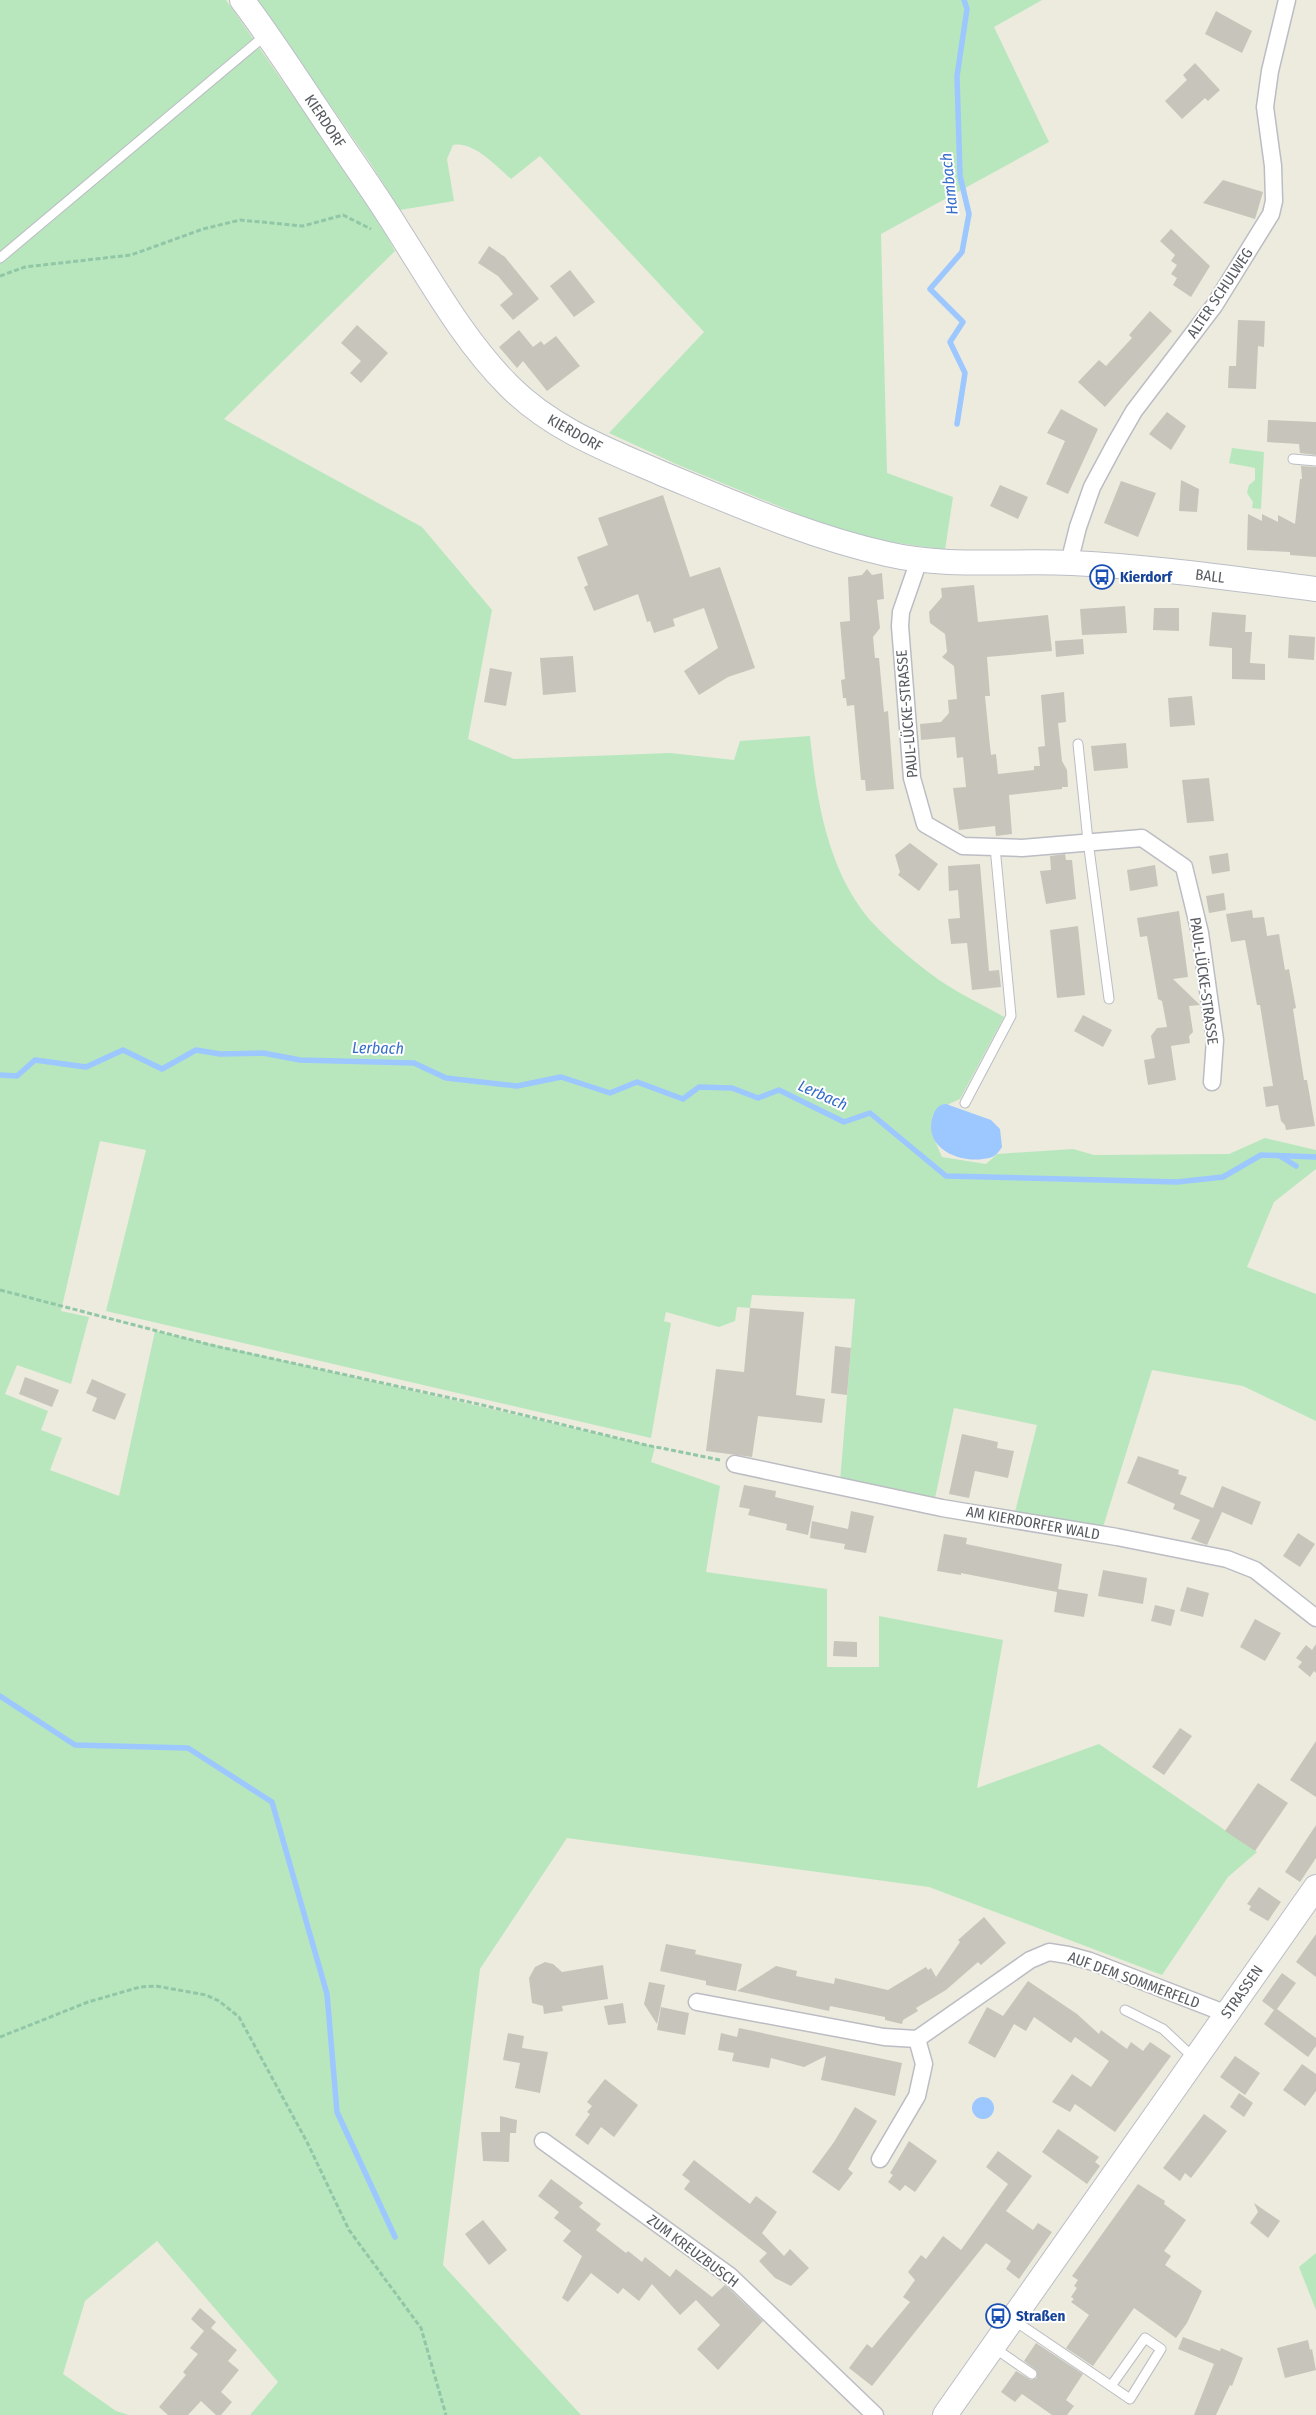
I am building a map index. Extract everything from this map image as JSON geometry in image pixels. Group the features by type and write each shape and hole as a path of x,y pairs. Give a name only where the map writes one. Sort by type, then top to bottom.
{"main road":[{"name":"KIERDORF","path":"242,0 267,34 397,229 430,282 488,364 534,409 559,426 592,444 744,507 821,535 887,554 919,560 1104,565"},
{"name":"BALL","path":"1104,565 1316,589"},
{"name":"STRASSEN","path":"945,2415 1316,1887"}],"street":[{"name":"ALTER SCHULWEG","path":"1069,563 1078,527 1092,488 1134,411 1214,306 1272,214 1274,201 1272,166 1265,107 1270,71 1286,0"},
{"name":"PAUL-LÜCKE-STRASSE","path":"919,560 901,612 900,626 912,778 925,824 963,846 1022,848 1142,838 1184,867 1200,933 1215,1040 1212,1082"},
{"name":"AM KIERDORFER WALD","path":"735,1464 942,1508 1117,1537 1228,1559 1254,1570 1316,1618"},
{"name":"AUF DEM SOMMERFELD","path":"917,2039 1030,1960 1049,1952 1090,1961 1227,2014"},
{"path":"697,2002 884,2037 917,2039 924,2064 917,2096 880,2159"},
{"name":"ZUM KREUZBUSCH","path":"543,2142 730,2276 875,2415"}],"lane":[{"path":"0,258 267,34"},
{"path":"1293,460 1316,461"},
{"path":"1078,744 1088,841 1109,999"},
{"path":"965,1103 1011,1016 995,847"},
{"path":"1125,2010 1163,2029 1195,2059"},
{"path":"1012,2319 1130,2399 1161,2349 1145,2338 1111,2386"},
{"path":"992,2347 1032,2374"}],"path":[{"path":"0,276 25,267 131,255 203,229 240,220 304,226 343,215 376,231"},
{"path":"0,1290 215,1346 478,1404 646,1445 735,1464"},
{"path":"0,2037 88,2002 140,1987 156,1986 206,1995 219,2001 239,2017 307,2142 349,2230 421,2328 446,2415"}],"green space":[{"path":"0,0 226,0 375,214 395,251 224,419 422,527 492,610 468,739 514,759 670,753 734,760 740,741 810,736 820,804 831,849 850,891 862,910 885,935 931,974 1004,1017 960,1099 949,1104 931,1124 932,1134 942,1157 986,1164 997,1154 1073,1149 1094,1155 1229,1154 1265,1138 1316,1150 1316,1169 1274,1202 1247,1267 1316,1294 1316,1421 1243,1386 1152,1370 1103,1527 1015,1512 1037,1425 954,1408 935,1498 840,1482 855,1299 752,1295 750,1308 737,1307 735,1321 719,1327 666,1312 664,1321 671,1323 651,1438 106,1311 146,1150 100,1141 61,1311 89,1317 71,1384 17,1365 5,1394 48,1411 41,1430 62,1438 50,1470 119,1496 155,1331 655,1447 651,1462 720,1486 706,1572 827,1589 827,1667 879,1667 879,1616 1003,1640 977,1788 1099,1744 1257,1852 1228,1877 1162,1975 929,1887 567,1838 480,1969 443,2265 581,2415 250,2415 278,2382 157,2241 85,2301 63,2374 116,2411 129,2415 0,2415"},
{"path":"257,0 1042,0 994,27 1049,142 881,234 887,473 953,497 945,550 871,539 827,526 676,464 609,433 704,332 540,156 511,179 477,151 461,145 453,145 447,159 454,201 400,210 369,161"},
{"path":"1232,448 1264,452 1261,509 1252,508 1253,502 1247,493 1249,485 1255,480 1255,468 1229,463"},
{"path":"1316,2253 1316,2310 1299,2267"}],"water":[{"path":"946,1104 991,1120 1000,1129 1002,1147 993,1157 973,1160 963,1158 944,1151 937,1144 931,1127 933,1116 938,1107"},
{"path":"979,2097 987,2097 994,2104 994,2112 987,2119 979,2119 972,2112 972,2104"}],"building":[{"path":"1216,11 1252,31 1242,53 1205,34"},
{"path":"1195,63 1220,90 1208,101 1205,98 1182,119 1165,101 1187,80 1183,75"},
{"path":"1223,180 1263,192 1255,219 1203,203"},
{"path":"1171,229 1210,266 1191,297 1173,285 1177,278 1171,274 1177,265 1171,261 1175,255 1160,241"},
{"path":"489,246 505,257 539,299 513,320 500,305 513,294 498,276 478,263"},
{"path":"570,270 595,302 574,317 550,286"},
{"path":"1150,311 1172,331 1105,407 1078,382 1099,360 1106,366 1132,338 1129,335"},
{"path":"1238,320 1265,321 1264,347 1258,346 1256,389 1228,388 1229,366 1236,366"},
{"path":"357,325 388,353 361,383 350,373 361,361 341,343"},
{"path":"519,330 533,347 541,341 544,345 556,336 580,366 547,391 523,361 517,368 499,347"},
{"path":"1061,409 1098,429 1068,494 1046,484 1065,441 1047,433"},
{"path":"1167,412 1186,426 1171,450 1149,434"},
{"path":"1268,420 1316,422 1316,455 1300,453 1299,444 1267,442"},
{"path":"1301,466 1316,467 1316,557 1290,555 1290,552 1247,550 1248,514 1262,521 1262,514 1278,522 1278,515 1295,524 1300,479 1302,479"},
{"path":"1181,480 1199,489 1197,512 1179,511"},
{"path":"1121,481 1156,493 1138,537 1104,523"},
{"path":"1000,485 1028,497 1018,519 990,506"},
{"path":"663,495 690,577 720,567 755,668 728,677 699,695 684,671 718,648 704,608 673,619 675,626 654,633 650,621 647,622 638,594 594,611 584,587 588,585 577,557 608,545 598,518"},
{"path":"867,569 872,575 882,573 884,599 877,600 880,628 873,637 875,658 879,658 884,712 888,711 894,789 866,791 865,780 861,780 854,705 847,706 846,698 843,698 841,680 845,679 840,622 850,621 848,577 862,575"},
{"path":"974,585 978,622 1048,615 1052,651 987,657 990,696 985,696 991,755 996,754 998,774 1034,770 1034,766 1040,766 1038,747 1045,746 1041,695 1064,692 1066,722 1058,723 1062,761 1067,770 1068,787 1009,795 1012,834 996,836 995,826 959,830 953,788 966,787 963,757 957,758 955,737 921,740 920,724 941,722 949,713 948,700 957,699 954,666 942,657 947,652 945,634 930,623 929,612 942,597 941,588"},
{"path":"1125,606 1127,633 1082,635 1080,609"},
{"path":"1154,608 1179,608 1179,631 1153,630"},
{"path":"1212,612 1246,615 1245,632 1252,632 1250,663 1265,664 1265,680 1232,679 1232,648 1209,646"},
{"path":"1289,635 1315,637 1314,660 1288,658"},
{"path":"1083,639 1084,654 1056,657 1055,641"},
{"path":"573,656 576,692 543,695 540,658"},
{"path":"490,668 512,672 506,706 484,702"},
{"path":"1192,696 1195,725 1170,727 1168,698"},
{"path":"1126,743 1128,768 1094,771 1091,746"},
{"path":"1209,778 1214,821 1187,823 1182,780"},
{"path":"910,843 938,864 919,891 898,875 900,872 895,855"},
{"path":"1228,853 1230,871 1212,874 1209,856"},
{"path":"1065,854 1066,860 1072,860 1076,899 1046,904 1040,871 1051,870 1050,856"},
{"path":"980,864 989,971 999,970 1001,987 972,990 967,943 951,944 948,919 960,918 958,890 949,891 948,866"},
{"path":"1155,865 1158,886 1130,891 1127,870"},
{"path":"1224,893 1226,910 1209,913 1206,896"},
{"path":"1252,910 1253,918 1264,917 1267,936 1279,934 1285,970 1289,969 1296,1008 1293,1009 1304,1080 1307,1080 1315,1126 1286,1130 1285,1125 1281,1121 1278,1105 1266,1107 1263,1087 1273,1086 1260,1005 1257,1005 1245,940 1231,942 1226,914"},
{"path":"1179,911 1188,977 1173,979 1200,1005 1189,1006 1193,1032 1189,1036 1190,1043 1171,1046 1176,1080 1148,1085 1144,1060 1155,1058 1151,1036 1157,1028 1167,1027 1162,1001 1158,999 1147,936 1140,937 1137,918"},
{"path":"1078,926 1085,995 1057,998 1050,930"},
{"path":"1083,1015 1112,1030 1103,1047 1074,1031"},
{"path":"750,1308 804,1312 796,1395 825,1399 822,1423 758,1416 752,1457 706,1451 716,1369 744,1372"},
{"path":"835,1346 851,1348 847,1395 831,1393"},
{"path":"25,1377 59,1390 52,1407 19,1394"},
{"path":"92,1379 126,1394 115,1420 92,1411 97,1398 86,1393"},
{"path":"962,1434 998,1442 997,1448 1014,1451 1008,1478 975,1471 969,1498 949,1494"},
{"path":"1138,1456 1179,1470 1178,1474 1187,1477 1180,1494 1213,1508 1222,1486 1261,1502 1252,1525 1222,1512 1207,1545 1191,1539 1200,1520 1173,1509 1175,1504 1127,1483"},
{"path":"744,1485 776,1491 775,1497 814,1506 808,1535 786,1530 787,1524 748,1515 750,1509 739,1507"},
{"path":"851,1511 874,1516 866,1553 844,1549 845,1544 810,1538 812,1521 848,1529"},
{"path":"1298,1533 1315,1544 1300,1567 1283,1556"},
{"path":"944,1534 967,1538 966,1544 1062,1564 1058,1589 1088,1594 1084,1617 1054,1612 1057,1592 961,1573 961,1575 937,1571"},
{"path":"1103,1570 1147,1578 1143,1604 1098,1596"},
{"path":"1187,1587 1209,1593 1203,1617 1180,1611"},
{"path":"1155,1605 1175,1610 1171,1626 1151,1621"},
{"path":"1255,1619 1281,1633 1265,1661 1240,1647"},
{"path":"834,1641 857,1642 857,1657 833,1656"},
{"path":"1316,1644 1316,1673 1314,1671 1310,1677 1298,1667 1302,1662 1296,1658 1306,1645 1312,1650"},
{"path":"1180,1728 1192,1736 1164,1775 1152,1767"},
{"path":"1316,1741 1316,1797 1290,1780"},
{"path":"1258,1783 1288,1803 1255,1851 1225,1831"},
{"path":"1316,1825 1316,1858 1300,1882 1285,1872"},
{"path":"1259,1887 1281,1902 1268,1921 1249,1910 1251,1906 1247,1904"},
{"path":"984,1917 1006,1943 981,1965 978,1962 946,1990 916,2008 918,2011 903,2020 902,2024 885,2020 885,2017 830,2006 829,2011 737,1991 776,1966 797,1971 796,1976 834,1984 835,1978 888,1990 926,1967 928,1970 931,1968 936,1977 960,1942 958,1940"},
{"path":"1316,1934 1316,1977 1296,1962"},
{"path":"666,1944 696,1950 695,1954 742,1964 736,1991 706,1985 706,1981 660,1971"},
{"path":"545,1962 553,1964 562,1972 603,1965 608,1999 562,2006 563,2011 544,2014 543,2006 532,2003 529,1978 535,1967"},
{"path":"1282,1973 1296,1983 1277,2009 1316,2038 1316,2046 1308,2057 1264,2024 1274,2010 1262,2001"},
{"path":"1028,1981 1077,2014 1099,2034 1101,2030 1127,2049 1131,2042 1143,2051 1150,2042 1171,2056 1115,2132 1075,2104 1070,2112 1052,2102 1072,2074 1091,2087 1109,2061 1075,2037 1071,2043 1034,2017 1026,2031 1014,2024 995,2058 968,2043 987,2007 1003,2016"},
{"path":"649,1982 665,1985 657,2024 644,2004"},
{"path":"623,2003 626,2023 608,2025 604,2006"},
{"path":"661,2007 689,2013 685,2035 657,2030"},
{"path":"739,2028 902,2063 895,2096 821,2080 826,2056 804,2067 771,2058 769,2068 732,2061 734,2053 718,2050 721,2033 737,2037"},
{"path":"508,2033 524,2036 522,2048 548,2052 540,2093 515,2088 520,2063 503,2060"},
{"path":"1235,2056 1260,2073 1245,2095 1220,2077"},
{"path":"1302,2064 1316,2074 1316,2091 1305,2106 1283,2090"},
{"path":"605,2079 638,2105 614,2137 601,2127 588,2145 575,2135 590,2114 587,2112 592,2106 587,2102"},
{"path":"1239,2093 1253,2103 1244,2117 1230,2107"},
{"path":"855,2107 877,2121 848,2169 853,2173 839,2191 812,2172 834,2142"},
{"path":"1204,2114 1227,2131 1191,2178 1185,2173 1180,2181 1163,2168"},
{"path":"500,2116 517,2120 516,2133 510,2133 509,2162 483,2161 481,2132 500,2132"},
{"path":"1058,2129 1099,2157 1095,2162 1100,2166 1087,2184 1042,2152"},
{"path":"909,2141 937,2161 915,2192 905,2185 900,2191 888,2182 893,2175 890,2173"},
{"path":"998,2151 1032,2176 1006,2211 1033,2230 1038,2223 1052,2232 1019,2279 1006,2269 1011,2261 986,2243 872,2386 849,2368 867,2344 872,2348 910,2302 903,2297 915,2280 908,2272 921,2255 926,2259 943,2236 961,2250 1008,2184 986,2167"},
{"path":"694,2160 750,2204 756,2196 777,2212 762,2233 784,2256 790,2249 809,2268 791,2286 775,2278 759,2261 767,2253 684,2189 690,2181 682,2175"},
{"path":"551,2179 583,2203 579,2207 601,2224 596,2230 626,2253 628,2251 642,2262 645,2257 670,2277 676,2269 712,2297 725,2285 763,2321 718,2370 697,2349 720,2325 696,2300 680,2315 652,2284 639,2301 623,2288 618,2294 591,2273 568,2302 562,2298 582,2256 563,2241 571,2231 554,2218 559,2212 538,2196"},
{"path":"1138,2184 1165,2201 1164,2204 1186,2220 1164,2251 1171,2256 1165,2265 1202,2291 1187,2323 1176,2338 1134,2308 1093,2366 1066,2348 1089,2315 1071,2302 1074,2299 1071,2297 1077,2288 1074,2286 1078,2280 1072,2276"},
{"path":"1254,2203 1280,2221 1268,2238 1250,2223 1258,2212"},
{"path":"483,2220 507,2250 489,2265 465,2234"},
{"path":"200,2308 216,2322 211,2328 237,2350 228,2361 239,2370 221,2392 232,2402 221,2415 216,2415 201,2401 188,2415 168,2415 159,2407 186,2375 183,2372 198,2354 190,2348 204,2331 191,2319"},
{"path":"1183,2337 1220,2351 1221,2348 1243,2358 1232,2386 1230,2385 1216,2415 1194,2415 1214,2364 1178,2349"},
{"path":"1308,2340 1310,2350 1312,2349 1316,2370 1285,2378 1277,2348"},
{"path":"1036,2343 1083,2374 1066,2400 1074,2406 1067,2415 1052,2415 1022,2394 1015,2402 1001,2392 1016,2371 1031,2380 1037,2378 1037,2371 1024,2361"}],"waterway":[{"name":"Hambach","path":"957,424 965,373 950,342 963,322 930,289 962,252 969,214 960,176 957,76 967,9 964,0"},
{"name":"Lerbach","path":"0,1075 17,1076 35,1060 86,1067 123,1050 162,1069 196,1050 220,1054 263,1053 300,1060 414,1063 446,1078 517,1086 561,1077 610,1093 637,1082 683,1099 699,1087 732,1088 758,1098 779,1090 844,1122 870,1113 946,1176 1177,1182 1223,1177 1261,1155 1316,1157"},
{"path":"1280,1156 1296,1166"},
{"path":"0,1696 75,1745 188,1748 272,1802 327,1994 337,2112 395,2237"}],"place":[{"name":"Kierdorf","path":"1102,577"},
{"name":"Straßen","path":"998,2316"}]}
